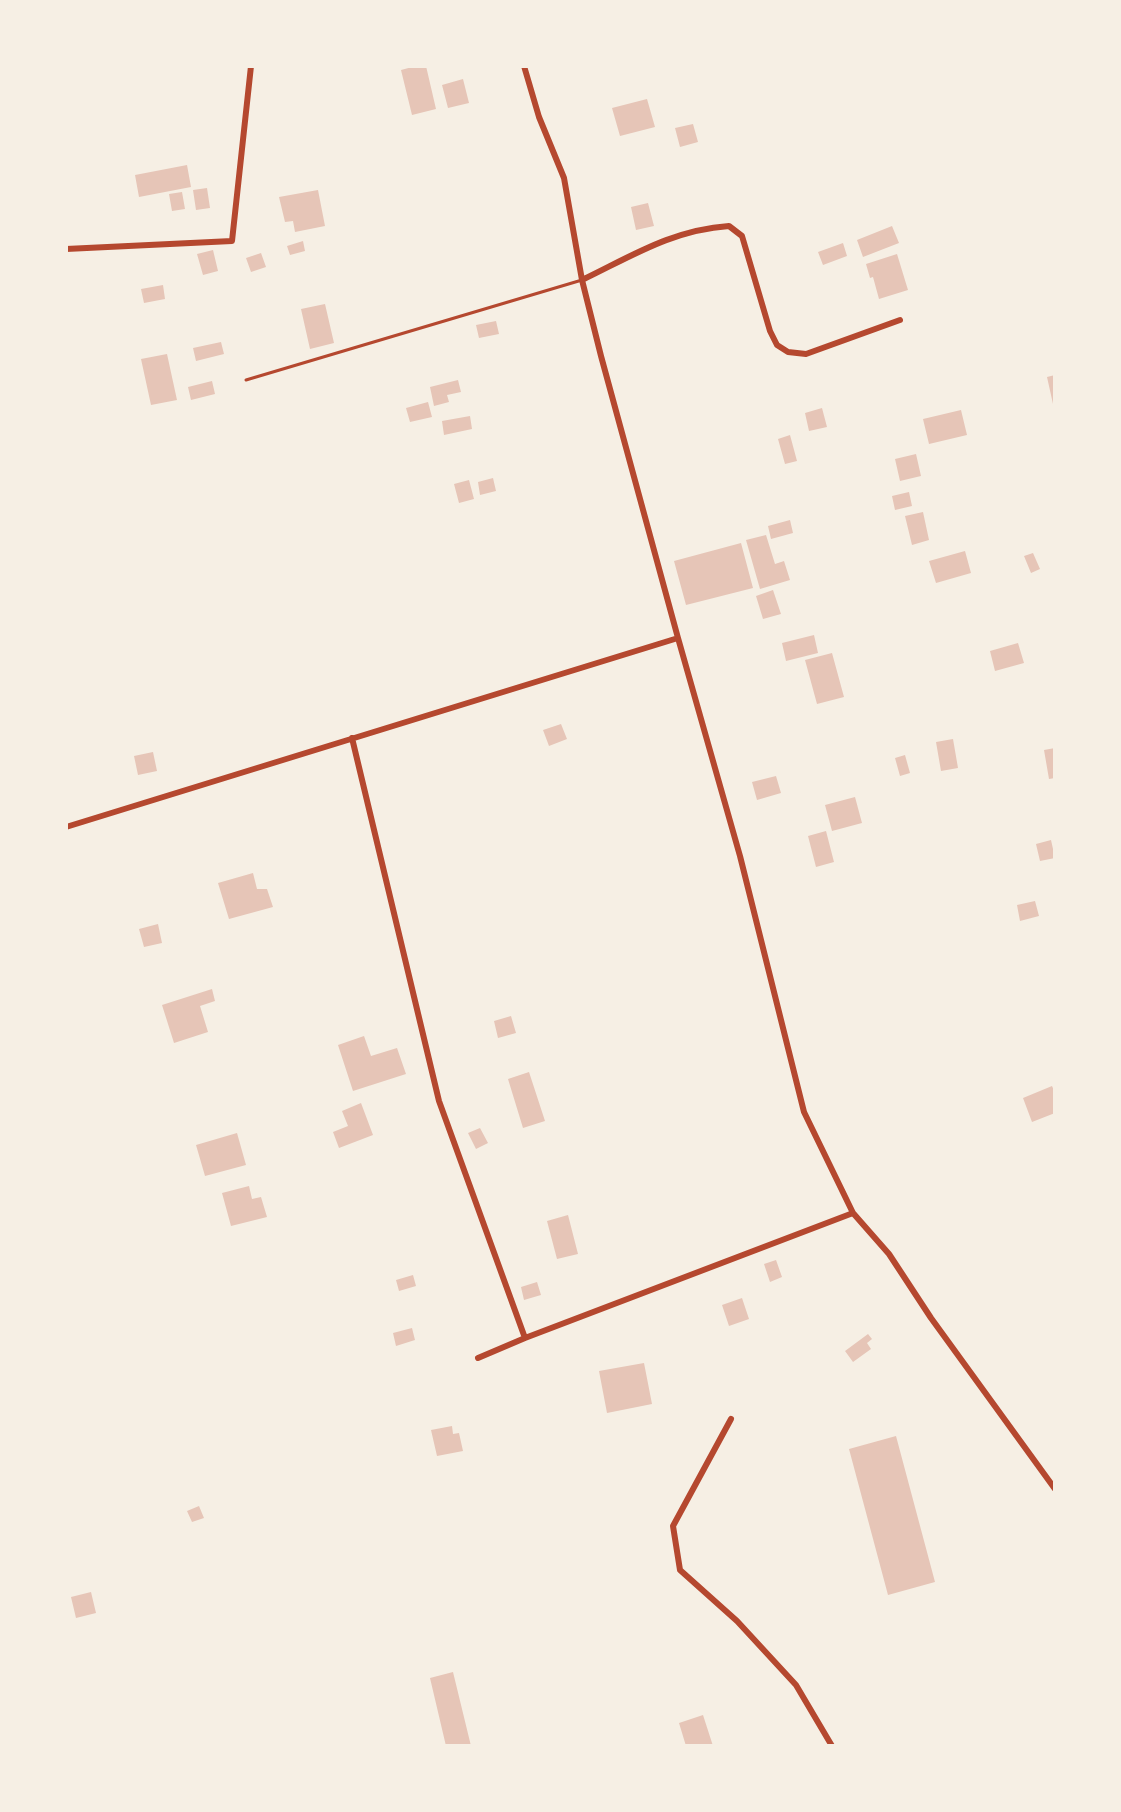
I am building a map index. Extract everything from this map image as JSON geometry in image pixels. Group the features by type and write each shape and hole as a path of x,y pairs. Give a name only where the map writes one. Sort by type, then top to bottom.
{"street":[{"path":"66,249 232,241 251,66"},
{"path":"524,66 539,117 564,178 582,280 678,638 740,856 804,1112 853,1213 889,1254 931,1318 1055,1489"},
{"path":"582,280 673,237 712,227 729,226 742,236 770,332 777,345 788,352 806,354 900,320"},
{"path":"66,827 678,638"},
{"path":"352,738 439,1101 525,1338"},
{"path":"478,1359 525,1338 853,1213"},
{"path":"731,1419 672,1526 680,1570 737,1622 796,1685 832,1746"}],"lane":[{"path":"246,380 582,280"}],"building":[{"path":"426,66 436,109 412,115 401,70"},
{"path":"463,79 469,103 448,108 442,85"},
{"path":"647,99 655,127 620,136 612,108"},
{"path":"693,124 698,142 680,147 675,128"},
{"path":"187,165 191,187 139,197 135,175"},
{"path":"207,188 210,208 196,210 193,190"},
{"path":"318,190 325,226 295,232 293,221 285,222 279,197"},
{"path":"182,192 185,209 172,211 169,194"},
{"path":"648,203 654,226 636,230 631,207"},
{"path":"892,226 899,243 863,257 857,240"},
{"path":"303,241 305,251 290,255 287,246"},
{"path":"843,243 847,256 823,265 818,252"},
{"path":"213,250 218,271 203,275 197,254"},
{"path":"261,253 266,267 251,272 246,258"},
{"path":"897,254 908,290 879,299 873,277 870,278 866,264"},
{"path":"163,285 165,299 144,303 141,289"},
{"path":"325,304 334,343 310,349 301,309"},
{"path":"496,321 499,334 479,338 476,325"},
{"path":"221,342 224,354 196,361 193,348"},
{"path":"167,354 177,400 151,405 141,359"},
{"path":"1055,375 1055,404 1053,404 1047,377"},
{"path":"458,380 461,392 447,395 449,402 434,406 430,387"},
{"path":"212,381 215,394 191,400 188,387"},
{"path":"428,402 432,417 410,422 406,408"},
{"path":"822,408 827,427 809,431 805,413"},
{"path":"961,410 967,435 929,444 923,419"},
{"path":"470,416 472,429 444,435 442,421"},
{"path":"790,435 797,461 785,464 778,439"},
{"path":"916,454 921,476 900,481 895,459"},
{"path":"493,478 496,491 480,495 478,482"},
{"path":"469,480 474,499 459,503 454,484"},
{"path":"909,492 912,506 895,510 892,496"},
{"path":"923,512 929,540 912,545 905,516"},
{"path":"790,520 793,533 771,539 768,526"},
{"path":"766,535 775,564 784,561 790,580 760,589 746,540"},
{"path":"741,543 753,588 686,605 674,561"},
{"path":"965,551 971,573 936,583 929,561"},
{"path":"1033,553 1040,569 1031,573 1024,556"},
{"path":"773,590 781,614 763,619 756,596"},
{"path":"814,635 818,653 786,661 782,643"},
{"path":"1018,643 1024,663 995,671 990,651"},
{"path":"832,653 844,697 817,704 805,660"},
{"path":"561,724 567,739 549,746 543,730"},
{"path":"953,739 958,768 941,771 936,742"},
{"path":"1055,748 1055,778 1049,779 1044,750"},
{"path":"153,752 157,771 138,775 134,756"},
{"path":"905,755 910,773 900,776 895,758"},
{"path":"776,776 781,793 757,800 752,782"},
{"path":"855,797 862,823 832,831 825,805"},
{"path":"826,831 834,862 816,867 808,836"},
{"path":"1051,840 1055,858 1040,861 1036,844"},
{"path":"253,873 257,889 267,889 273,907 229,919 218,883"},
{"path":"1035,901 1039,916 1020,921 1017,905"},
{"path":"158,924 162,943 144,947 139,929"},
{"path":"212,989 215,1001 200,1006 208,1032 174,1043 162,1005"},
{"path":"511,1016 516,1033 498,1038 494,1021"},
{"path":"364,1036 371,1056 397,1048 406,1074 353,1091 338,1045"},
{"path":"529,1072 545,1121 523,1128 508,1079"},
{"path":"1052,1086 1055,1093 1055,1113 1032,1122 1023,1098"},
{"path":"361,1103 373,1135 339,1148 333,1132 348,1126 342,1111"},
{"path":"480,1128 488,1143 476,1149 468,1133"},
{"path":"237,1133 246,1165 205,1176 196,1145"},
{"path":"249,1186 252,1199 261,1197 267,1217 231,1226 222,1193"},
{"path":"568,1215 578,1254 557,1259 547,1221"},
{"path":"776,1260 782,1277 770,1282 764,1264"},
{"path":"413,1275 416,1286 399,1291 396,1280"},
{"path":"537,1282 541,1295 524,1300 521,1287"},
{"path":"742,1298 749,1319 729,1326 722,1305"},
{"path":"412,1328 415,1340 396,1346 393,1333"},
{"path":"868,1334 872,1339 867,1343 871,1349 853,1362 845,1351"},
{"path":"644,1363 652,1404 607,1413 599,1371"},
{"path":"452,1426 453,1434 459,1433 463,1451 437,1456 431,1430"},
{"path":"896,1436 935,1582 888,1595 849,1449"},
{"path":"199,1506 204,1518 192,1522 187,1511"},
{"path":"91,1592 96,1613 76,1618 71,1597"},
{"path":"453,1672 471,1746 446,1746 430,1678"},
{"path":"703,1715 713,1746 686,1746 679,1723"}]}
